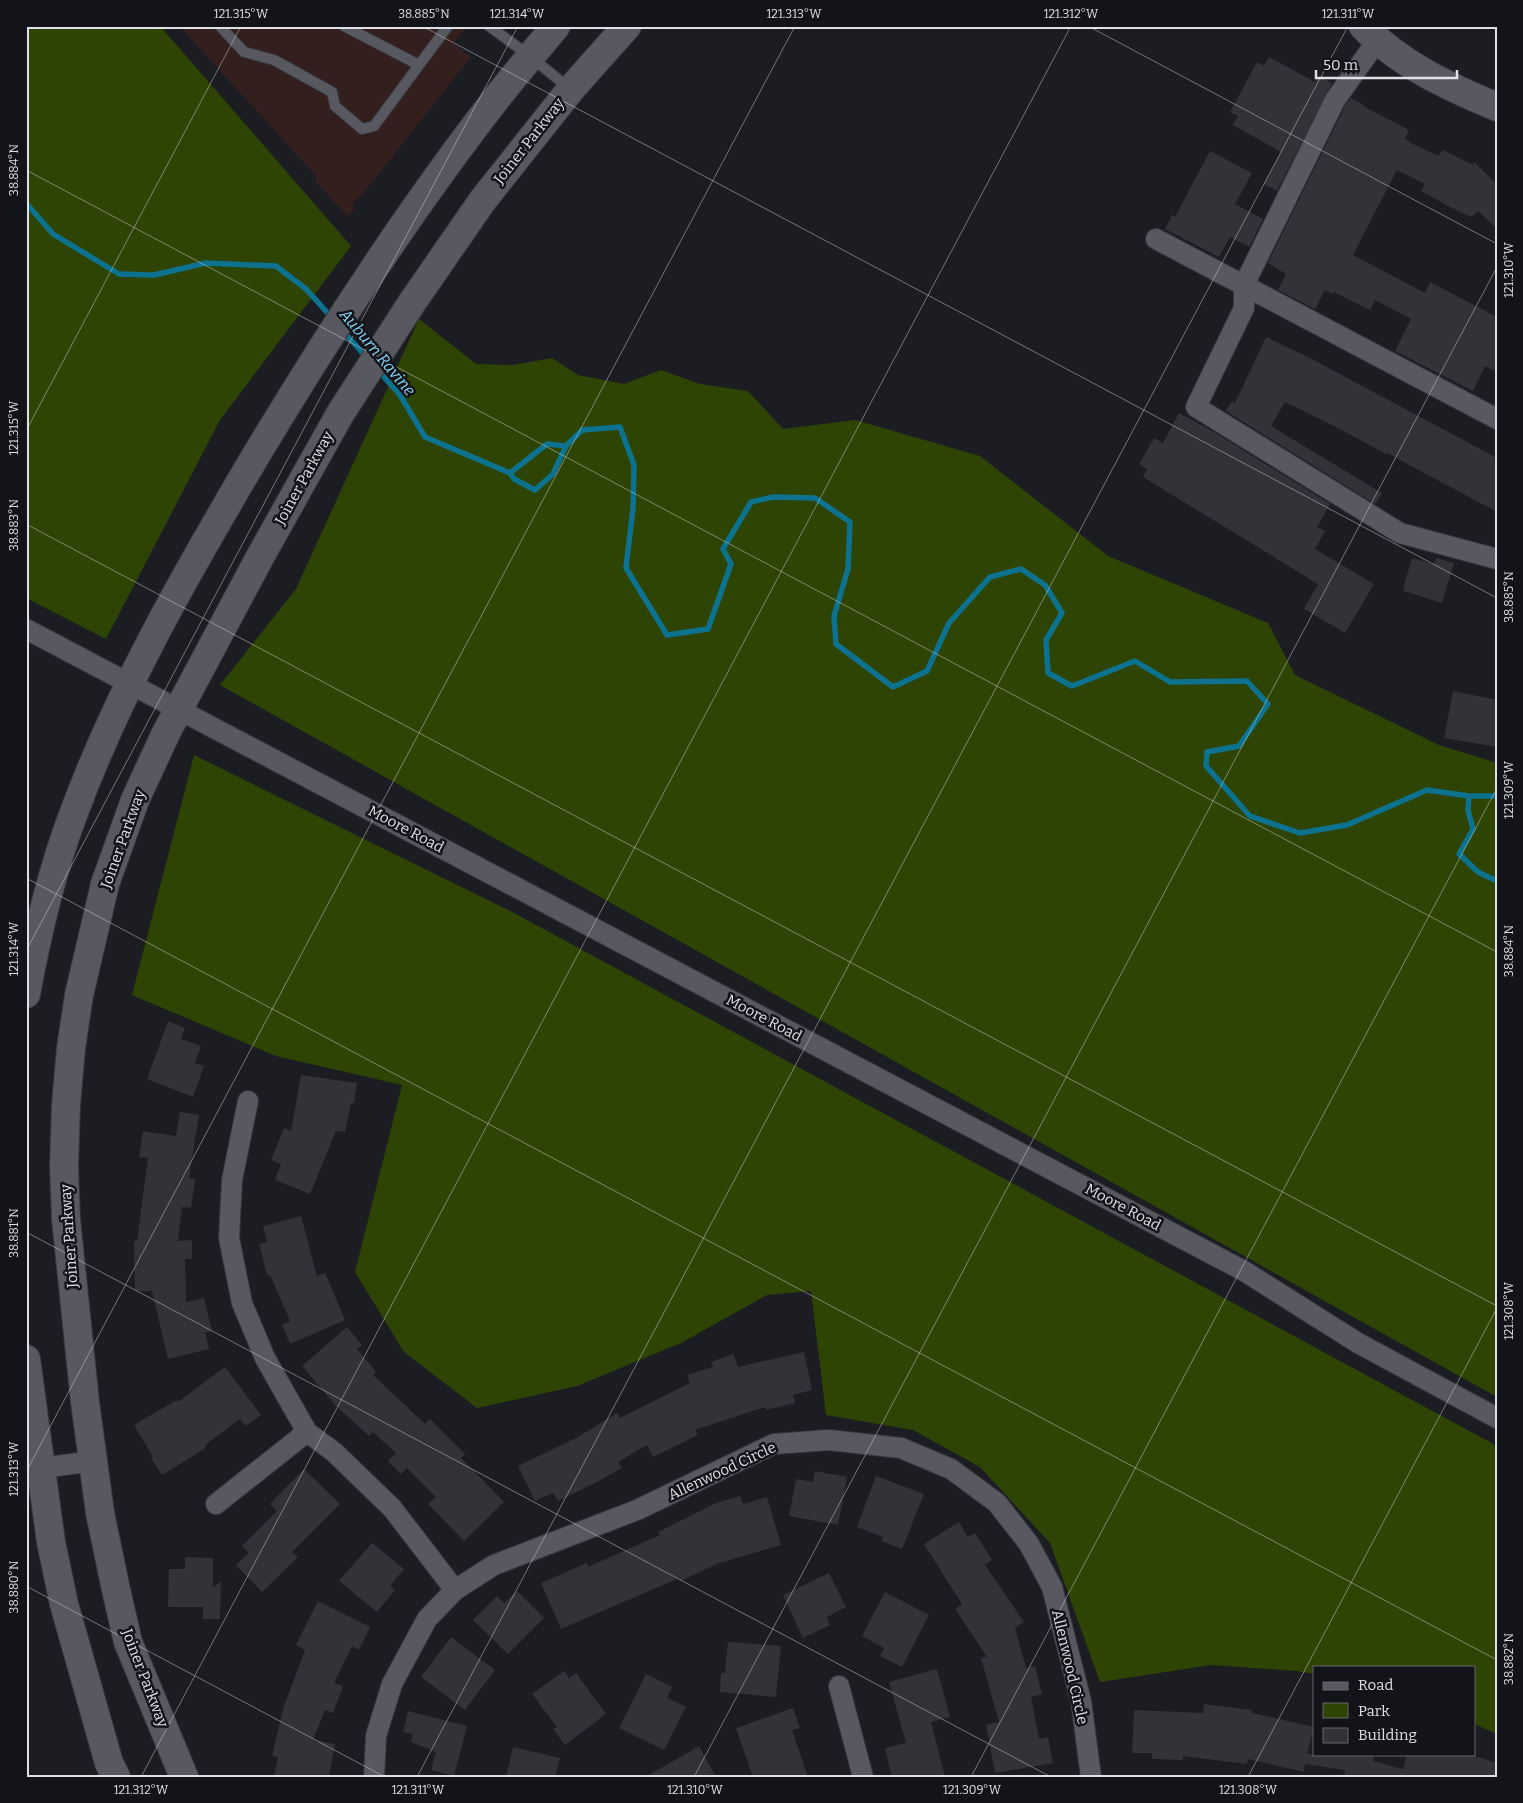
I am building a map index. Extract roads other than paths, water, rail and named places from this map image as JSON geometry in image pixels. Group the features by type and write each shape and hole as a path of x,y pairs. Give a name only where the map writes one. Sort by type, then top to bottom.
{"main road":[{"path":"26,994 44,912 72,818 88,776 130,683 210,532 303,378 373,270 443,169 500,94 556,26"},
{"name":"Joiner Parkway","path":"184,1777 128,1642 106,1539 85,1402 66,1219 64,1166 66,1105 72,1048 79,995 105,884 135,800 178,709 340,414 413,301 483,200 571,89 627,26"},
{"path":"1374,34 1431,77 1497,107"},
{"path":"26,1359 33,1469 64,1604 107,1754 116,1777"}],"street":[{"path":"1374,34 1335,100 1244,284 1244,308 1196,407 1400,534 1497,559"},
{"path":"1156,238 1497,420"},
{"name":"Moore Road","path":"26,629 1244,1271 1358,1342 1497,1418"},
{"path":"248,1101 232,1180 229,1238 242,1303 265,1358 307,1432 334,1452 392,1508 455,1590"},
{"path":"216,1504 307,1432"},
{"name":"Allenwood Circle","path":"374,1777 376,1736 392,1684 427,1619 455,1590 494,1565 636,1510 774,1444 828,1440 901,1448 951,1469 997,1503 1029,1544 1052,1587 1081,1701 1091,1777"},
{"path":"33,1469 94,1461"},
{"path":"839,1686 863,1777"}],"lane":[{"path":"220,26 244,52 274,60 332,92 335,106 362,129 374,126 448,26"},
{"path":"344,26 419,65"},
{"path":"489,26 531,56 571,89"}],"waterway":[{"name":"Auburn Ravine","path":"26,203 53,234 119,274 154,275 206,263 276,266 306,289 333,319"},
{"name":"Auburn Ravine","path":"342,330 367,358"},
{"name":"Auburn Ravine","path":"377,369 400,395 425,437 510,473 547,444 566,446 582,430 620,427 634,465 633,508 626,568 667,635 708,629 731,564 723,549 751,502 773,497 815,498 850,522 848,569 834,616 836,644 893,687 927,671 949,623 990,577 1021,569 1045,585 1062,613 1046,640 1048,673 1072,686 1135,661 1170,682 1247,681 1268,704 1239,746 1207,752 1206,766 1250,816 1300,833 1347,825 1427,790 1469,796 1497,796"},
{"path":"510,473 514,479 535,490 553,474 566,446"},
{"path":"1469,796 1468,810 1473,829 1459,854 1478,872 1497,881"}]}
